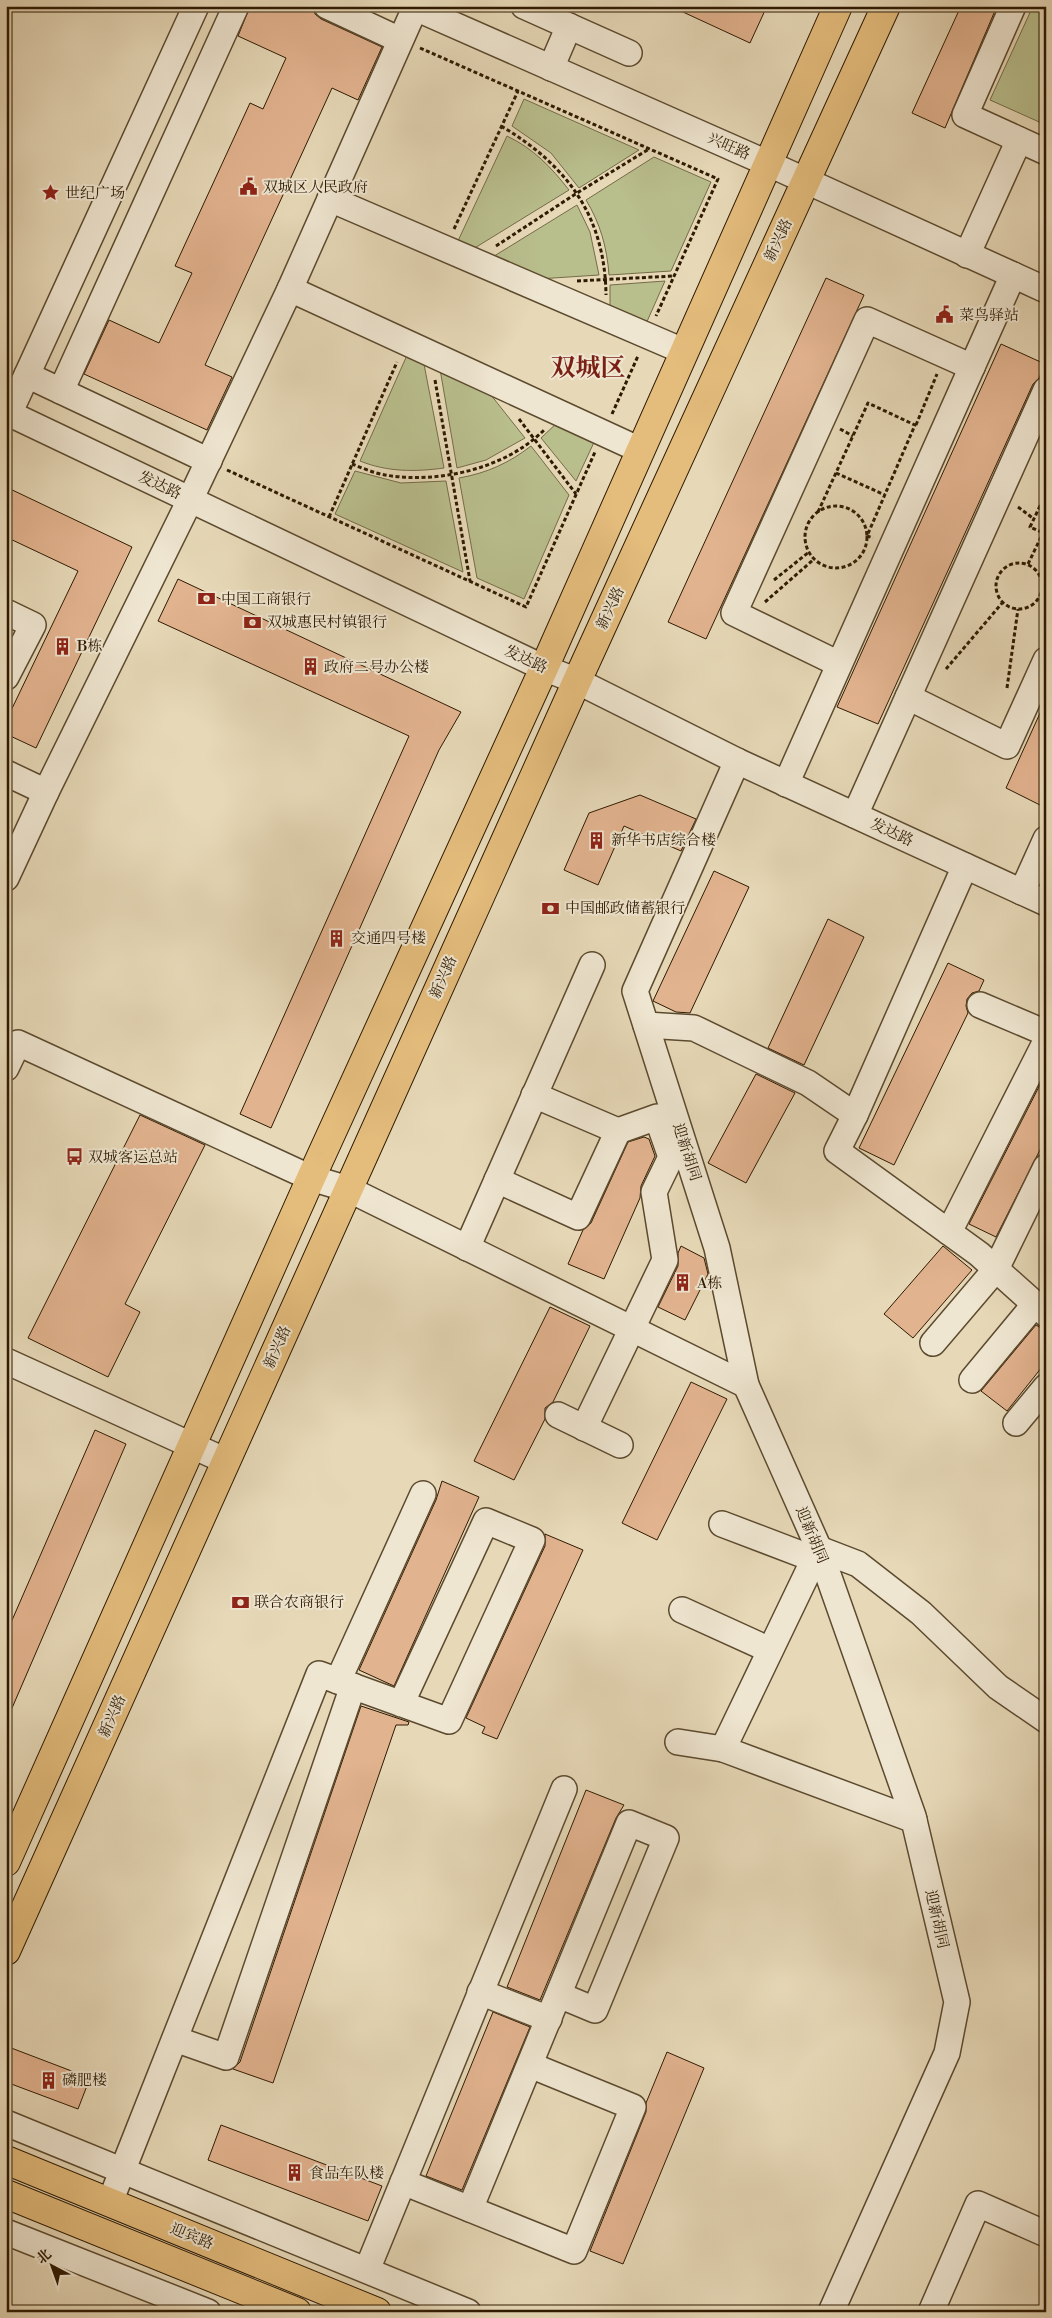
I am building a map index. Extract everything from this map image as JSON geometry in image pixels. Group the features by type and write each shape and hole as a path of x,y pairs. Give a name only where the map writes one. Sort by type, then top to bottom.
{"main road":[{"path":"6,1862 312,1178 544,668 683,351 838,6"},
{"name":"新兴路","path":"6,1951 576,681 886,6"},
{"name":"迎宾路","path":"6,2160 372,2310"},
{"name":"迎宾路","path":"6,2194 297,2312"}],"street":[{"path":"8,413 196,6"},
{"path":"60,391 236,6"},
{"path":"327,6 400,40"},
{"path":"524,6 629,53"},
{"path":"1014,6 965,116 1046,152"},
{"path":"6,878 46,792 209,461 290,289 413,7"},
{"name":"兴旺路","path":"413,7 460,16 551,68 805,180 1046,290"},
{"path":"551,68 569,26"},
{"path":"967,255 1019,140"},
{"path":"124,162 158,177"},
{"path":"330,199 683,351"},
{"path":"786,784 1013,275"},
{"path":"290,289 640,450"},
{"path":"839,664 734,613 867,320 972,367"},
{"path":"27,375 209,461"},
{"path":"855,815 908,697 1038,429 1046,390"},
{"name":"发达路","path":"8,413 544,668 576,681 737,761 1046,903"},
{"path":"6,612 33,625 6,676"},
{"path":"908,697 1007,746 1046,660"},
{"name":"迎新胡同","path":"737,761 635,991 646,1026 679,1155 718,1248 746,1385 816,1554 914,1820 957,2002 947,2053 830,2312"},
{"path":"6,773 46,792"},
{"path":"1022,892 1046,839"},
{"path":"966,866 855,1115 836,1151 949,1232 1042,1306 972,1380"},
{"path":"466,1248 592,965"},
{"path":"980,1006 1046,1033"},
{"path":"646,1026 694,1028 808,1083 855,1115"},
{"path":"949,1232 1046,1041"},
{"path":"6,1068 18,1044 312,1178 348,1189 746,1385"},
{"path":"534,1095 618,1131 657,1117 679,1155 654,1192 665,1260 584,1428"},
{"path":"497,1180 578,1217 618,1131"},
{"path":"933,1343 996,1269 1046,1167"},
{"path":"6,1361 226,1461"},
{"path":"1016,1422 1046,1387"},
{"path":"558,1415 620,1446"},
{"path":"175,2038 226,2057 346,1684 423,1494"},
{"path":"110,2202 319,1674 449,1722 532,1540 486,1521 401,1704"},
{"path":"722,1524 816,1554 858,1564 921,1614 998,1687 1046,1720"},
{"path":"722,1749 816,1554"},
{"path":"682,1610 770,1650"},
{"path":"678,1742 722,1749 914,1820"},
{"path":"372,2310 374,2273 403,2182 564,1789"},
{"path":"470,2209 629,1823 666,1838 595,2010 559,1996"},
{"path":"480,1992 548,2019"},
{"path":"403,2182 574,2251 633,2107 530,2064"},
{"path":"6,2123 468,2312"},
{"path":"931,2312 978,2204 1046,2234"},
{"path":"6,2232 208,2312"}],"path":[{"path":"209,461 526,607 718,179 400,40"},
{"path":"445,249 518,91"},
{"path":"501,126 545,156 577,193 591,220 606,279 606,318"},
{"path":"473,261 577,193 650,149"},
{"path":"576,281 674,276"},
{"path":"329,517 406,342"},
{"path":"430,354 453,474 470,581"},
{"path":"915,425 868,403 818,512 809,521 805,531 807,550 813,560 832,568 842,568 852,564 866,548 867,536 885,495 915,425 945,355"},
{"path":"352,464 384,474 416,478 453,474 483,466 513,452 533,438 560,413"},
{"path":"517,416 576,494"},
{"path":"836,473 885,495"},
{"path":"818,512 833,506 852,510 863,522 867,536"},
{"path":"1028,564 1044,533 1030,527 1040,506 1046,509"},
{"path":"746,618 813,560"},
{"path":"1016,563 1028,564 1037,571 1041,578 1041,593 1032,605 1018,609 1011,608 1003,602 996,591 996,584 1002,570 1016,563"},
{"path":"942,674 1003,602"},
{"path":"1006,695 1018,609"}],"green space":[{"path":"1033,6 1046,6 1046,125 990,100"},
{"path":"524,99 639,150 579,188 551,153 512,126"},
{"path":"507,136 526,147 541,159 569,190 473,249 457,243"},
{"path":"654,157 711,182 671,271 609,275 607,255 602,236 586,200"},
{"path":"577,205 590,232 599,275 538,279 491,258"},
{"path":"665,281 645,326 610,310 610,285"},
{"path":"408,353 423,359 444,468 401,470 370,465 360,461"},
{"path":"440,369 487,390 525,438 486,460 457,468"},
{"path":"559,421 596,438 576,481 541,438"},
{"path":"531,446 569,495 524,599 477,578 459,478 497,466"},
{"path":"355,471 401,483 446,481 463,572 335,514"}],"building":[{"name":"双城区人民政府","path":"250,6 313,6 315,14 321,19 382,47 358,100 332,88 205,365 232,377 207,430 84,374 109,320 159,343 192,273 175,266 250,103 263,109 286,58 238,36"},
{"path":"670,6 767,6 750,43"},
{"path":"961,6 997,6 945,128 912,113"},
{"path":"826,278 864,295 706,639 668,622"},
{"path":"1001,344 1045,364 1039,378 1033,384 878,724 837,707"},
{"name":"B栋","path":"6,487 132,547 36,748 6,734 6,721 78,571 6,537"},
{"path":"178,579 461,712 439,750 271,1128 240,1114 409,736 158,621"},
{"path":"1046,700 1046,793 1040,805 1006,788"},
{"name":"新华书店综合楼","path":"640,795 696,819 681,851 624,826 598,885 564,870 589,813"},
{"path":"714,871 749,887 690,1013 676,1012 653,1001"},
{"path":"828,919 864,937 804,1065 768,1048"},
{"path":"948,963 984,980 979,991 972,993 967,999 968,1013 894,1165 859,1148"},
{"path":"1046,1073 1046,1138 996,1237 969,1224"},
{"path":"756,1074 795,1093 746,1183 708,1163"},
{"path":"140,1115 205,1145 125,1304 140,1312 108,1377 28,1338"},
{"path":"644,1137 649,1139 655,1156 641,1186 640,1198 604,1279 568,1264 583,1230 591,1223 628,1142"},
{"name":"A栋","path":"681,1246 704,1258 708,1274 685,1320 658,1307 678,1266 678,1253"},
{"path":"943,1246 972,1270 913,1338 884,1314"},
{"path":"550,1307 590,1326 553,1402 545,1408 545,1419 514,1480 474,1461"},
{"path":"1036,1325 1046,1331 1046,1362 1007,1411 981,1391"},
{"path":"691,1382 727,1399 657,1540 622,1523"},
{"path":"95,1430 126,1444 6,1722 6,1634"},
{"path":"442,1481 479,1497 394,1686 359,1670 436,1500"},
{"path":"545,1534 583,1550 497,1739 482,1733 485,1727 466,1718 545,1546"},
{"path":"361,1706 409,1722 408,1725 396,1725 273,2083 233,2069 240,2062"},
{"path":"586,1790 624,1805 616,1818 540,2000 507,1987"},
{"path":"493,2012 530,2027 462,2190 426,2176"},
{"name":"磷肥楼","path":"6,2046 90,2078 78,2109 6,2082"},
{"path":"667,2052 704,2068 623,2264 590,2251 646,2112 646,2103"},
{"name":"食品车队楼","path":"221,2125 382,2186 368,2221 208,2160"}],"place":[{"name":"双城区人民政府","path":"249,187"},
{"name":"世纪广场","path":"51,193"},
{"name":"菜鸟驿站","path":"945,315"},
{"name":"中国工商银行","path":"207,599"},
{"name":"双城惠民村镇银行","path":"253,622"},
{"name":"B栋","path":"63,646"},
{"name":"政府二号办公楼","path":"310,667"},
{"name":"新华书店综合楼","path":"597,840"},
{"name":"中国邮政储蓄银行","path":"551,908"},
{"name":"交通四号楼","path":"337,938"},
{"name":"双城客运总站","path":"74,1157"},
{"name":"A栋","path":"683,1283"},
{"name":"联合农商银行","path":"240,1602"},
{"name":"磷肥楼","path":"48,2080"},
{"name":"食品车队楼","path":"295,2173"}],"district":[{"name":"双城区","path":"588,367"}]}
